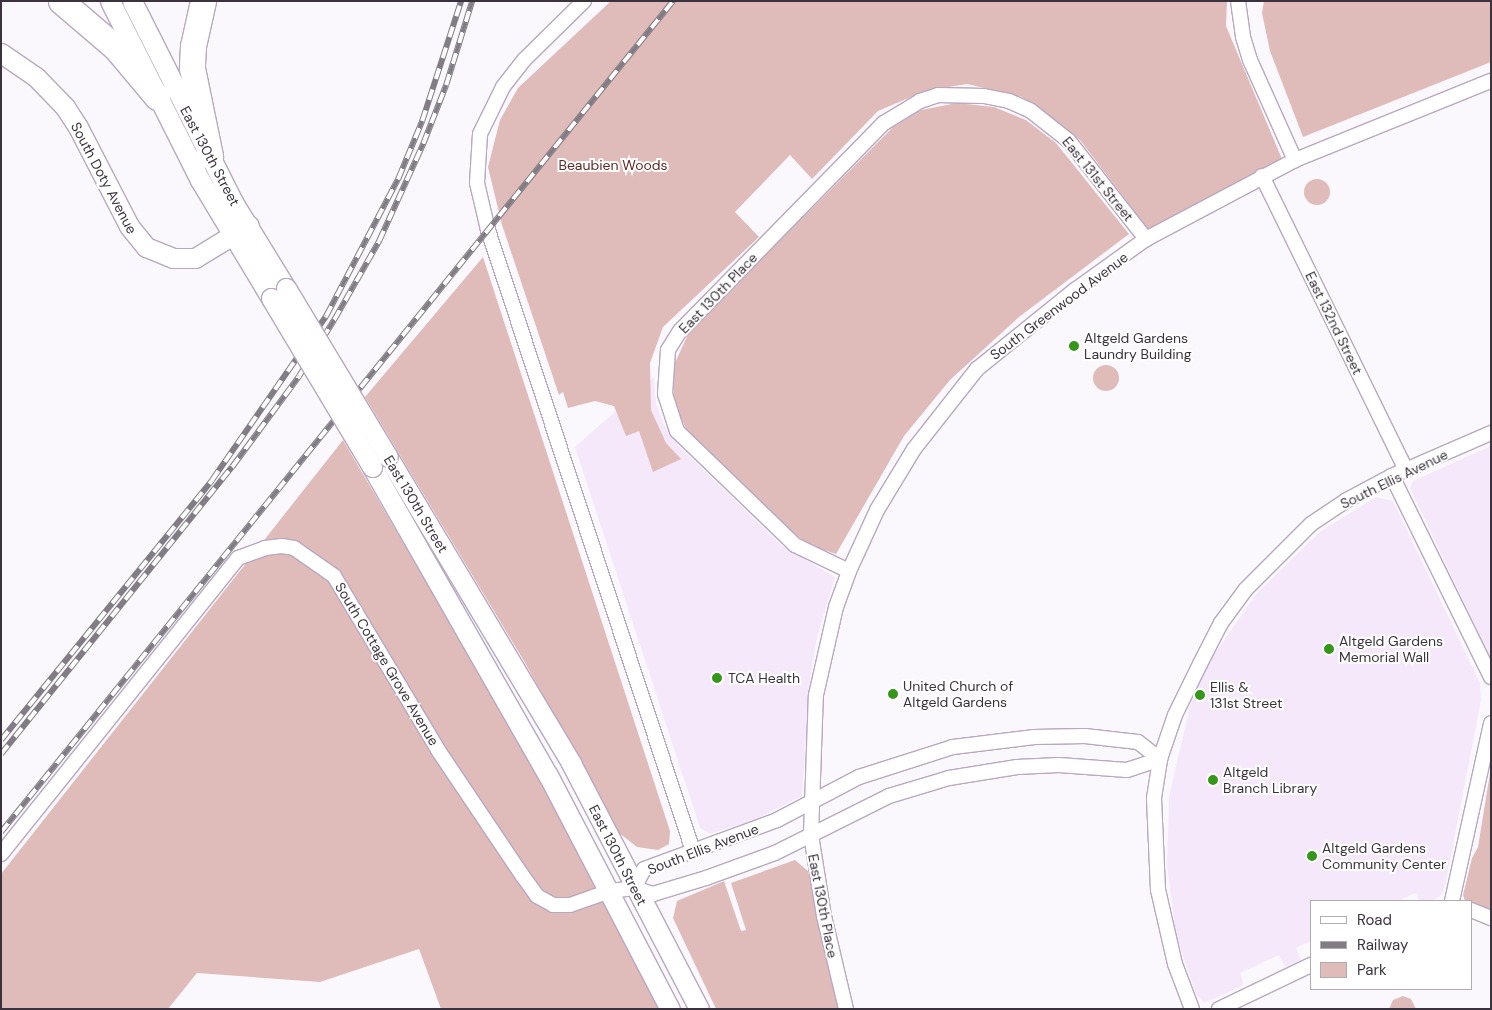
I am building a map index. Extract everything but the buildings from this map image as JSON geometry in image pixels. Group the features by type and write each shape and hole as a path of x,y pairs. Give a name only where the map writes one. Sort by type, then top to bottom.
{"highway":[{"path":"60,1 116,48 157,97"},
{"path":"203,1 192,46 192,68 210,156"}],"main road":[{"name":"East 130th Street","path":"110,1 200,180 241,230"},
{"name":"East 130th Street","path":"132,1 210,156 241,230 380,462 571,763 634,888 699,1009"},
{"name":"South Doty Avenue","path":"1,53 36,77 65,107 78,127 129,226 146,247 172,258 194,258 241,230"},
{"name":"East 130th Street","path":"380,462 610,891 670,1009"}],"street":[{"path":"584,1 524,60 503,87 480,134 476,159 481,206 693,851"},
{"path":"1238,1 1243,38 1250,60 1295,160"},
{"name":"South Greenwood Avenue","path":"811,802 816,695 836,607 849,570 896,478 977,369 1075,290 1146,240 1262,176 1295,160 1491,81"},
{"name":"East 131st Street","path":"963,94 1009,101 1050,124 1069,141 1146,240"},
{"name":"East 130th Place","path":"849,570 795,545 677,431 665,394 668,350 680,331 884,123 920,101 938,95 963,94"},
{"name":"East 132nd Street","path":"1262,176 1406,470"},
{"name":"South Ellis Avenue","path":"1160,759 1175,715 1222,623 1246,589 1311,524 1347,500 1392,476 1491,433"},
{"path":"1392,476 1491,677"},
{"name":"South Cottage Grove Avenue","path":"1,854 238,558 265,548 282,546 294,548 334,576 438,750 537,896 553,905 570,905 610,891 634,888"},
{"path":"1452,900 1491,723"},
{"name":"South Ellis Avenue","path":"1034,737 1113,738 1138,742 1160,759 1127,770 1059,764 1017,767 948,778 889,796 775,853 653,894 634,888 644,870 777,820 859,776 953,747 1034,737"},
{"path":"1160,759 1154,798 1158,890 1175,964 1192,1009"},
{"name":"East 130th Place","path":"811,802 811,836 824,916 846,1009"},
{"path":"1472,910 1491,918"},
{"path":"1219,1009 1310,965"}],"shaded area":[{"path":"654,377 656,404 663,423 679,446 782,546 835,577 817,637 810,680 802,796 756,819 710,834 700,828 575,447"},
{"path":"1491,446 1491,659 1410,488 1413,481"},
{"path":"1376,497 1393,501 1480,683 1481,701 1445,886 1441,895 1434,900 1419,900 1415,893 1400,900 1310,900 1310,941 1296,948 1301,960 1285,967 1279,955 1240,973 1244,985 1204,1003 1196,994 1176,935 1167,865 1169,797 1190,706 1207,665 1256,594 1321,531"}],"green space":[{"name":"Beaubien Woods","path":"611,1 1227,1 1226,26 1282,159 1148,229 1080,140 1022,97 967,84 925,91 878,111 812,179 790,155 735,212 759,237 663,327 650,363 651,410 666,443 681,459 653,472 639,431 626,436 614,406 595,401 568,408 563,392 559,395 502,225 488,167 500,120 518,88"},
{"path":"1264,1 1491,1 1491,62 1303,137 1270,51 1262,13"},
{"path":"957,103 994,107 1026,120 1056,143 1129,234 1019,317 950,380 904,436 836,554 807,544 687,431 674,402 674,365 689,332 893,127 921,110"},
{"path":"1317,179 1326,183 1330,192 1326,201 1317,205 1308,201 1304,192 1308,183"},
{"path":"483,257 670,831 669,844 658,850 637,847 619,833 524,661 365,397"},
{"path":"1106,365 1115,369 1119,378 1115,387 1106,391 1097,387 1093,378 1097,369"},
{"path":"343,440 573,833 660,1009 441,1009 419,949 320,982 197,973 168,1009 1,1009 1,874"},
{"path":"1491,767 1491,913 1472,907 1472,900 1465,900 1463,895 1472,858 1478,847"},
{"path":"795,860 808,871 839,1009 716,1009 673,918 677,901 724,881 741,931 746,930 731,883"},
{"path":"1403,996 1411,999 1416,1009 1389,1009 1393,1000"}],"railway":[{"path":"1,740 212,480 326,316 398,179 422,121 461,1"},
{"path":"1,754 232,467 299,376 334,320 379,241 423,144 446,85 472,1"},
{"path":"1,832 673,1"}],"place":[{"name":"Altgeld Gardens Laundry Building","path":"1074,346"},
{"name":"Altgeld Gardens Memorial Wall","path":"1329,649"},
{"name":"TCA Health","path":"717,678"},
{"name":"United Church of Altgeld Gardens","path":"893,694"},
{"name":"Ellis & 131st Street","path":"1200,695"},
{"name":"Altgeld Branch Library","path":"1213,780"},
{"name":"Altgeld Gardens Community Center","path":"1312,856"}]}
